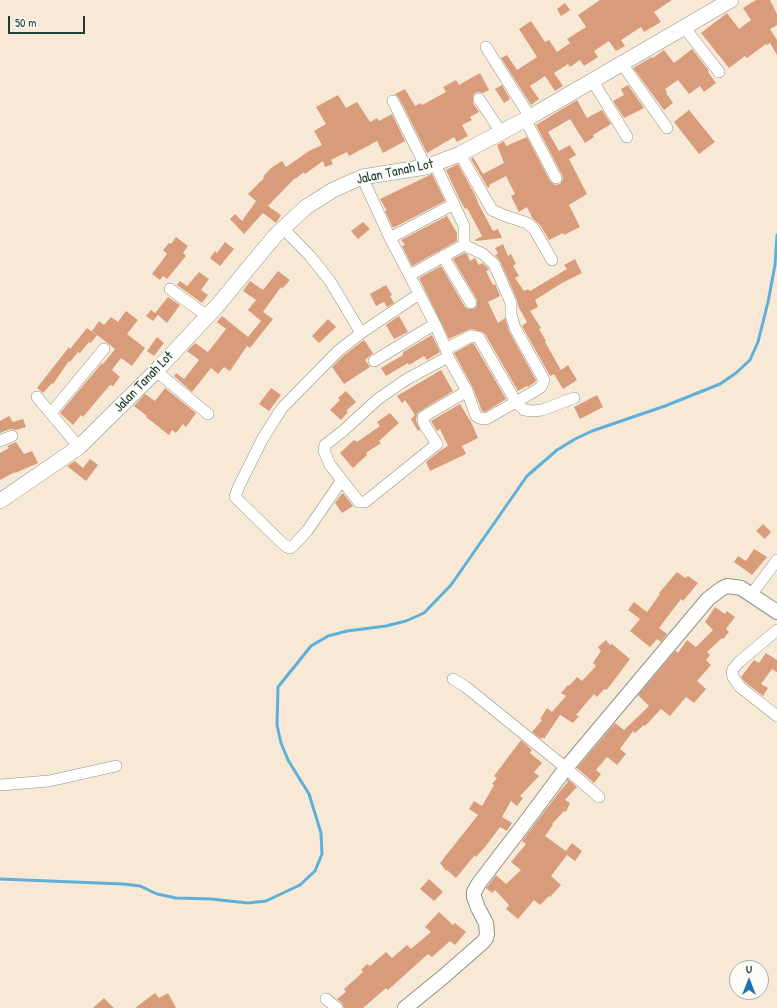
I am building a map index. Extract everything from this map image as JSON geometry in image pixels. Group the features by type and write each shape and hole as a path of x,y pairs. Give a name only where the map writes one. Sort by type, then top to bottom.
{"main road":[{"name":"Jalan Tanah Lot","path":"0,501 79,447 156,371 207,316 275,236 306,207 333,190 362,177 430,165 460,154 527,118 731,0"}],"street":[{"path":"684,27 719,72"},
{"path":"486,47 527,118 556,178"},
{"path":"622,64 667,128"},
{"path":"592,80 627,137"},
{"path":"479,99 502,132"},
{"path":"393,101 454,204 464,226 464,245"},
{"path":"460,154 492,210 527,223 534,229 552,260"},
{"path":"362,177 390,238 435,324 447,353 467,391 476,416 486,419 541,387 544,384 544,380 515,328 512,316 512,303 494,264 483,254 464,245"},
{"path":"390,238 454,204"},
{"path":"284,228 310,256 330,281 361,333"},
{"path":"410,275 464,245"},
{"path":"443,256 471,303"},
{"path":"170,289 207,316"},
{"path":"342,480 307,531 290,548 281,542 234,497 263,438 282,408 338,351 361,333 419,294"},
{"path":"374,361 435,324"},
{"path":"467,391 423,417 426,427 437,444 365,502 359,502 330,465 324,451 325,445 343,431 378,399 471,336 479,338 516,402 524,410 542,410 574,398"},
{"path":"51,413 104,349"},
{"path":"156,371 208,414"},
{"path":"37,397 79,447"},
{"path":"0,441 12,436"},
{"path":"752,595 777,560"},
{"path":"405,1008 474,951 486,938 486,923 474,897 474,892 484,874 525,823 566,768 708,599 727,586 741,588 777,612"},
{"path":"777,630 740,662 733,669 732,673 740,687 777,716"},
{"path":"453,679 466,687 566,768 599,797"},
{"path":"0,785 48,781 116,766"},
{"path":"326,999 337,1008"}],"building":[{"path":"600,0 672,0 654,12 661,22 644,32 641,27 621,40 625,46 616,51 609,41 594,51 598,57 584,66 580,60 570,67 568,64 554,73 563,86 555,91 545,76 530,86 539,99 531,105 501,58 507,55 517,70 537,57 519,29 531,21 545,42 549,40 557,52 570,43 567,39 586,27 578,15"},
{"path":"756,0 770,0 777,14 777,25 770,29 777,40 777,55 770,43 767,45 766,44 747,58 745,56 729,68 701,33 727,13 739,29 751,20 743,8"},
{"path":"565,3 570,10 561,16 557,9"},
{"path":"692,49 709,71 708,72 716,83 704,92 700,86 689,94 678,80 665,89 673,103 664,110 633,68 652,57 653,58 664,50 674,63"},
{"path":"480,73 489,90 483,93 475,93 473,96 473,103 479,112 470,117 472,120 462,125 468,136 457,142 454,137 427,153 399,98 395,94 405,89 415,106 421,103 422,105 446,92 443,87 456,80 459,85"},
{"path":"502,85 510,99 504,103 495,89"},
{"path":"628,85 644,108 624,118 613,101 624,95 621,89"},
{"path":"338,95 346,108 357,102 370,122 377,118 379,121 392,114 405,141 383,153 377,141 349,156 347,152 331,160 333,164 325,167 323,161 305,174 304,172 295,178 268,206 281,215 276,223 263,213 244,234 230,219 235,214 242,221 256,201 248,194 264,178 263,177 271,168 282,161 286,167 309,151 322,145 314,131 326,124 316,107"},
{"path":"577,100 587,118 602,110 611,124 593,135 594,137 585,143 570,119 548,132 559,151 570,145 576,155 569,159 587,194 569,205 580,227 549,240 540,225 533,219 527,207 519,212 511,196 515,194 506,176 489,185 490,186 488,188 471,159 473,157 483,174 504,163 497,145 504,141 506,146 527,137 550,181 555,185 560,184 563,179 562,175 536,125"},
{"path":"689,110 715,142 699,154 674,122"},
{"path":"458,164 493,231 498,229 502,238 475,240 482,236 467,208 465,209 459,198 446,170"},
{"path":"432,174 445,201 393,228 385,211 387,211 380,199"},
{"path":"447,216 457,233 457,241 412,266 402,246 405,245 401,240"},
{"path":"363,222 370,229 358,239 351,231"},
{"path":"176,237 188,246 183,253 186,256 167,279 163,276 160,280 152,274 167,254 163,250 169,243 171,244"},
{"path":"225,242 234,249 220,266 210,258 215,251 217,253"},
{"path":"503,244 508,256 511,254 516,264 513,266 519,276 515,278 524,291 528,289 530,291 567,269 564,265 575,259 582,273 562,283 535,300 538,307 530,311 541,328 539,329 546,341 545,342 561,370 568,365 577,380 563,389 554,374 550,376 522,326 527,322 518,306 517,300 500,261 495,255 498,254 495,248"},
{"path":"464,253 467,254 470,261 475,258 479,265 482,263 489,270 486,271 493,285 495,284 500,296 488,302 498,323 505,318 509,331 536,380 528,387 527,386 518,391 485,334 482,332 472,329 449,339 419,278 441,266 465,307 468,309 474,309 477,306 477,300 453,259"},
{"path":"278,271 290,280 282,289 281,287 263,312 273,319 250,348 247,346 230,371 224,367 218,374 211,368 192,392 174,376 176,373 184,379 199,360 187,351 195,343 208,352 226,329 217,322 222,316 248,337 261,321 248,310 256,300 243,291 250,281 263,290"},
{"path":"199,272 209,279 201,290 208,295 202,303 177,285 180,281 187,286"},
{"path":"386,285 392,295 390,296 394,303 387,307 384,302 376,306 370,294"},
{"path":"168,297 180,305 167,323 158,315 153,321 146,316 151,310 155,313"},
{"path":"126,311 138,320 127,334 145,348 132,366 121,358 112,370 120,377 113,386 110,385 83,417 81,415 73,425 60,413 115,349 92,331 99,321 104,325 111,317 118,322"},
{"path":"399,316 408,332 394,339 386,325"},
{"path":"328,319 336,327 319,343 312,336"},
{"path":"87,328 97,335 91,343 89,342 80,353 78,352 70,362 69,361 53,384 52,383 43,393 37,388 69,347 70,349"},
{"path":"432,335 440,352 427,360 424,356 409,365 408,363 386,376 381,368 403,355 403,352"},
{"path":"157,337 164,343 154,356 147,351"},
{"path":"364,340 373,353 365,360 370,367 344,384 332,367 343,356"},
{"path":"472,343 506,399 485,412 482,411 473,388 454,353"},
{"path":"441,370 453,391 417,413 416,421 420,430 418,431 411,419 415,415 405,400 402,403 397,396"},
{"path":"165,388 196,413 186,427 183,424 176,433 172,430 169,435 134,406 145,394 155,401"},
{"path":"271,388 281,395 269,411 259,404"},
{"path":"346,391 356,402 346,411 348,412 341,420 330,410 340,400 338,398"},
{"path":"597,395 603,407 580,419 574,407"},
{"path":"460,404 472,424 478,438 462,446 466,454 430,471 426,462 448,446 440,429 437,431 431,421"},
{"path":"390,413 399,423 379,441 381,443 366,453 367,455 353,468 340,453 354,440 357,442 380,426 377,422"},
{"path":"9,416 13,422 23,419 26,427 16,430 10,429 0,433 0,421"},
{"path":"16,442 24,454 32,451 38,463 0,480 0,453 9,448 7,446"},
{"path":"90,459 98,465 86,481 67,466 75,461 83,468"},
{"path":"343,493 353,506 342,513 335,503"},
{"path":"763,524 771,532 765,539 756,531"},
{"path":"754,549 767,557 752,575 734,562 738,556 746,561"},
{"path":"677,572 685,578 688,576 698,583 683,601 681,599 659,628 667,634 661,642 657,639 650,647 630,631 640,619 628,610 634,602 647,612 660,594 659,593"},
{"path":"715,607 725,614 727,611 735,617 726,629 729,632 707,652 710,655 706,660 711,665 697,681 706,689 694,703 686,697 670,716 661,709 645,726 644,725 635,733 633,731 620,749 626,754 617,765 607,757 596,770 601,774 594,783 577,768 615,723 624,730 649,706 638,695 675,651 678,653 687,640 696,647 713,630 705,622"},
{"path":"606,640 610,645 612,644 630,659 606,690 604,689 597,697 594,694 576,715 579,716 573,723 560,715 544,739 543,737 541,739 532,732 542,720 540,719 547,708 552,712 566,696 561,693 568,685 569,686 577,677 582,681 596,666 593,663 601,651 598,647"},
{"path":"766,653 777,660 777,672 772,669 761,684 768,688 763,696 741,677 754,660 759,663"},
{"path":"521,740 532,750 530,753 542,763 534,772 539,776 520,796 523,798 517,806 511,801 502,817 512,823 507,831 500,827 485,847 476,857 475,855 456,878 447,870 446,871 440,863 478,815 469,809 474,801 482,806 494,785 492,784 497,778 494,776"},
{"path":"568,779 577,787 565,800 570,803 566,812 564,811 552,824 553,825 545,836 566,851 572,843 582,851 575,861 567,855 551,876 561,885 550,897 549,896 540,905 534,900 518,919 506,909 509,905 495,890 492,893 486,888 496,875 506,884 521,870 511,862 526,844 522,841 568,782"},
{"path":"429,879 443,892 434,901 420,889"},
{"path":"439,912 453,925 455,923 466,932 455,945 450,941 432,957 428,954 388,990 386,988 363,1008 344,1008 342,1003 337,999 346,992 344,989 363,972 361,970 367,964 370,966 386,952 392,958 407,945 411,949 431,932 425,927"},
{"path":"155,993 159,998 168,993 176,1008 135,1008"},
{"path":"104,998 114,1008 93,1008"}],"waterway":[{"path":"0,879 123,884 140,886 157,894 176,898 211,899 248,903 266,901 300,885 315,871 322,854 321,833 309,794 288,760 281,743 277,725 278,687 311,646 328,636 347,631 386,626 406,621 424,613 451,585 527,476 557,450 592,431 665,406 720,384 736,373 750,360 758,342 775,265 777,235"}]}
